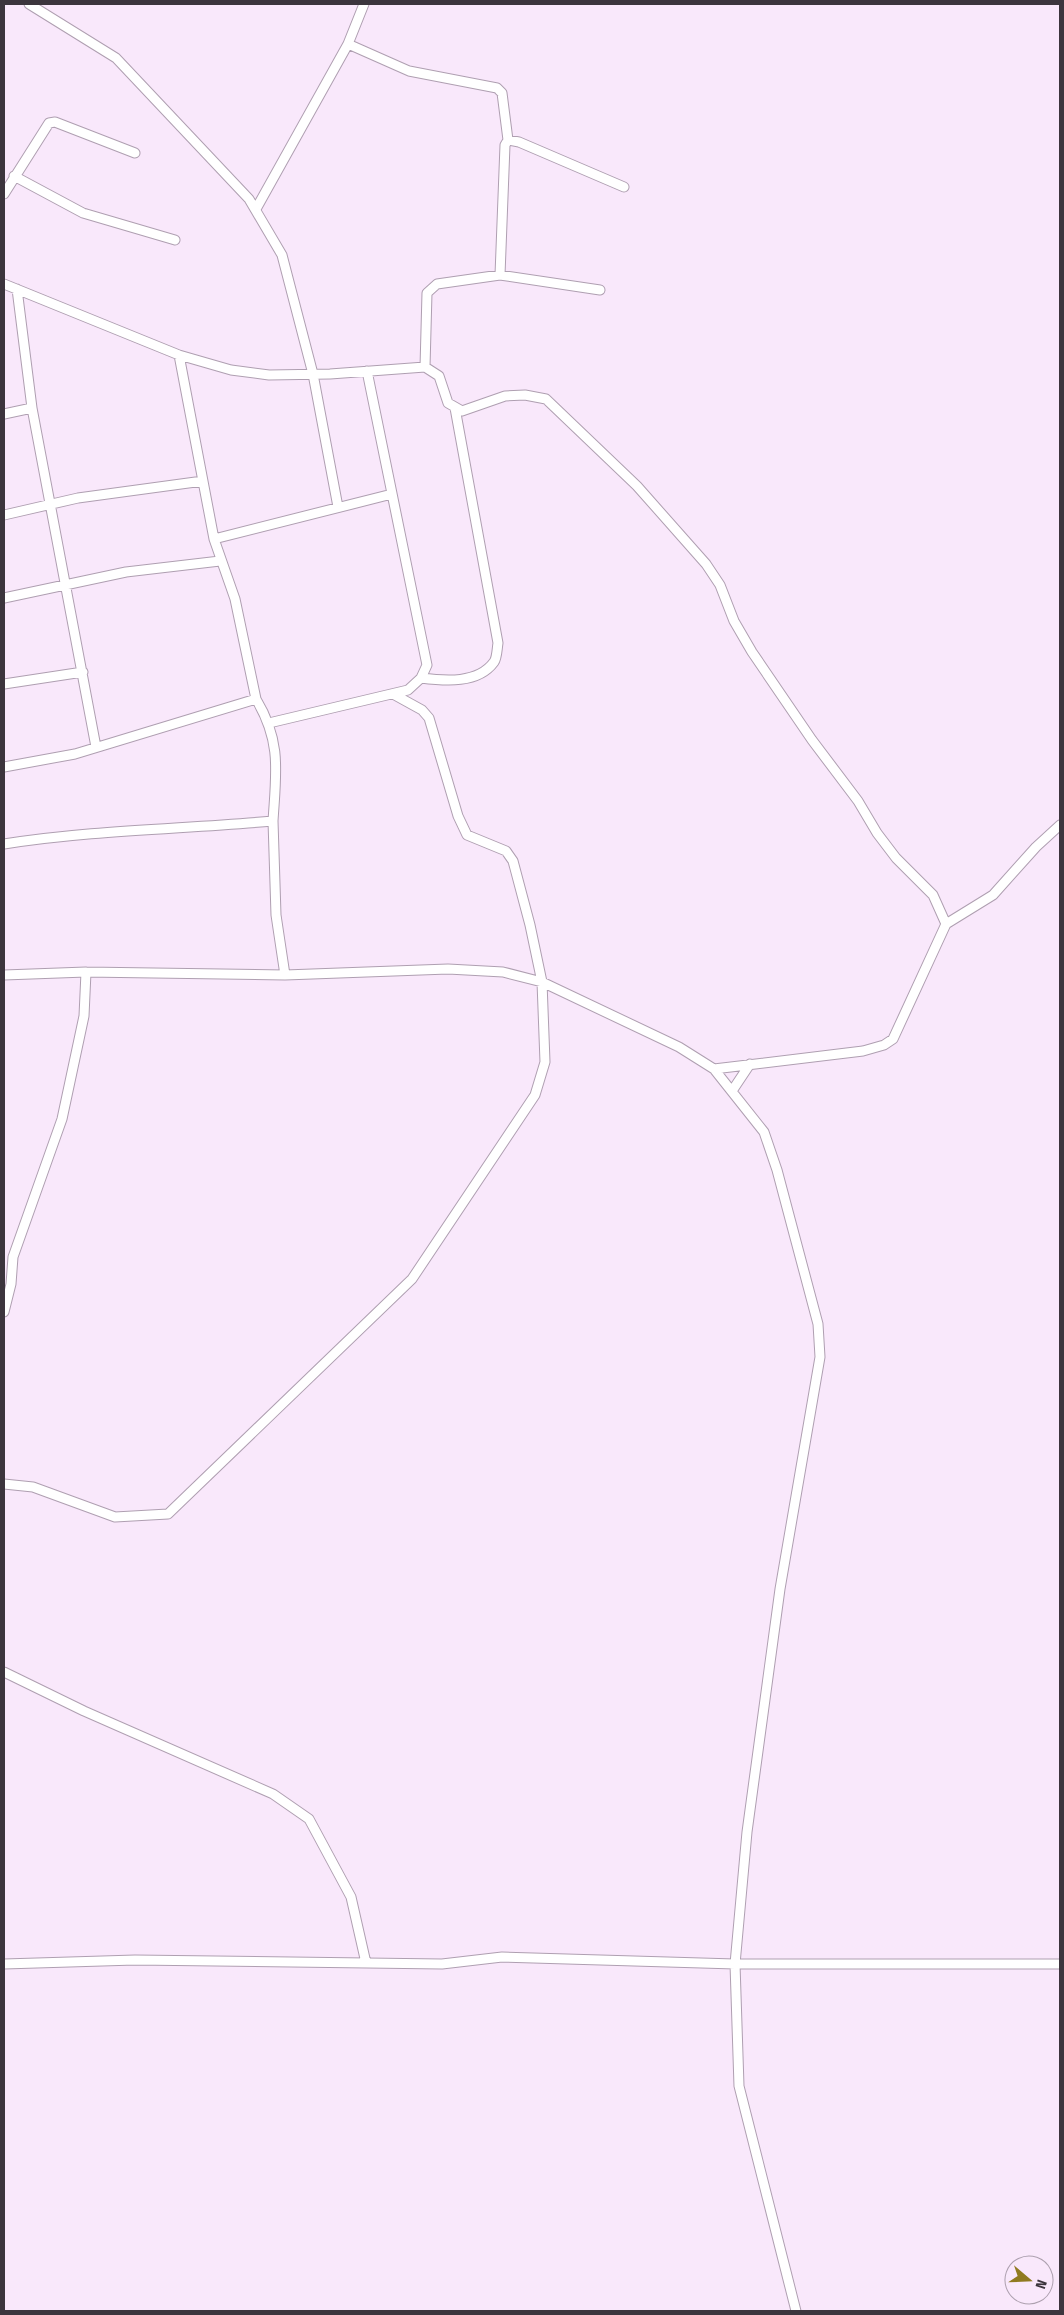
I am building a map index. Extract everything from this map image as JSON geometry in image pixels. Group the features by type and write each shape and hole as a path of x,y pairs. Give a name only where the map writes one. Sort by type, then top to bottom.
{"street":[{"path":"29,4 116,58 249,198 256,209 282,255 313,374 338,507"},
{"path":"256,209 348,44 364,4"},
{"path":"348,44 409,71 497,88 502,93 508,140 504,145 500,275"},
{"path":"4,194 49,123 55,122 135,153"},
{"path":"508,140 519,142 624,187"},
{"path":"14,176 83,213 174,240"},
{"path":"425,367 427,292 436,284 500,275 600,290"},
{"path":"4,284 179,355 231,370 269,375 425,367 439,376 448,403 462,411 505,396 525,395 546,399 637,486 706,564 720,585 734,621 752,652 812,740 858,801 896,858 933,895 946,924"},
{"path":"17,289 32,408 52,504 96,747"},
{"path":"179,355 214,539 220,561 235,599 256,699 269,723 275,743 273,821 276,915 285,975"},
{"path":"269,723 408,690 421,678 427,664 367,371"},
{"path":"4,414 32,408"},
{"path":"421,678 444,681 466,679 483,673 495,661 498,643 455,408"},
{"path":"4,515 52,504 203,480"},
{"path":"214,539 392,494"},
{"path":"4,598 66,583 126,572 220,561"},
{"path":"4,684 82,672"},
{"path":"4,1484 32,1487 115,1517 168,1514 412,1279 535,1095 545,1062 542,982 530,925 513,861 506,852 467,835 458,816 429,718 422,710 393,694"},
{"path":"4,768 75,754 256,699"},
{"path":"4,844 43,838 128,830 273,821"},
{"path":"714,1069 863,1051 884,1045 893,1039 946,924 994,894 1036,847 1060,825"},
{"path":"4,975 86,972 285,975 448,969 503,972 542,982 679,1047 714,1069 764,1132 818,1324 820,1357 780,1589 747,1832 735,1964 740,2086 796,2311"},
{"path":"4,1312 11,1284 13,1258 19,1236 62,1120 84,1016 86,972"},
{"path":"732,1091 750,1064"},
{"path":"4,1672 84,1711 273,1794 309,1819 351,1897 366,1963"},
{"path":"4,1964 135,1960 442,1964 502,1957 735,1964 1060,1964"}]}
